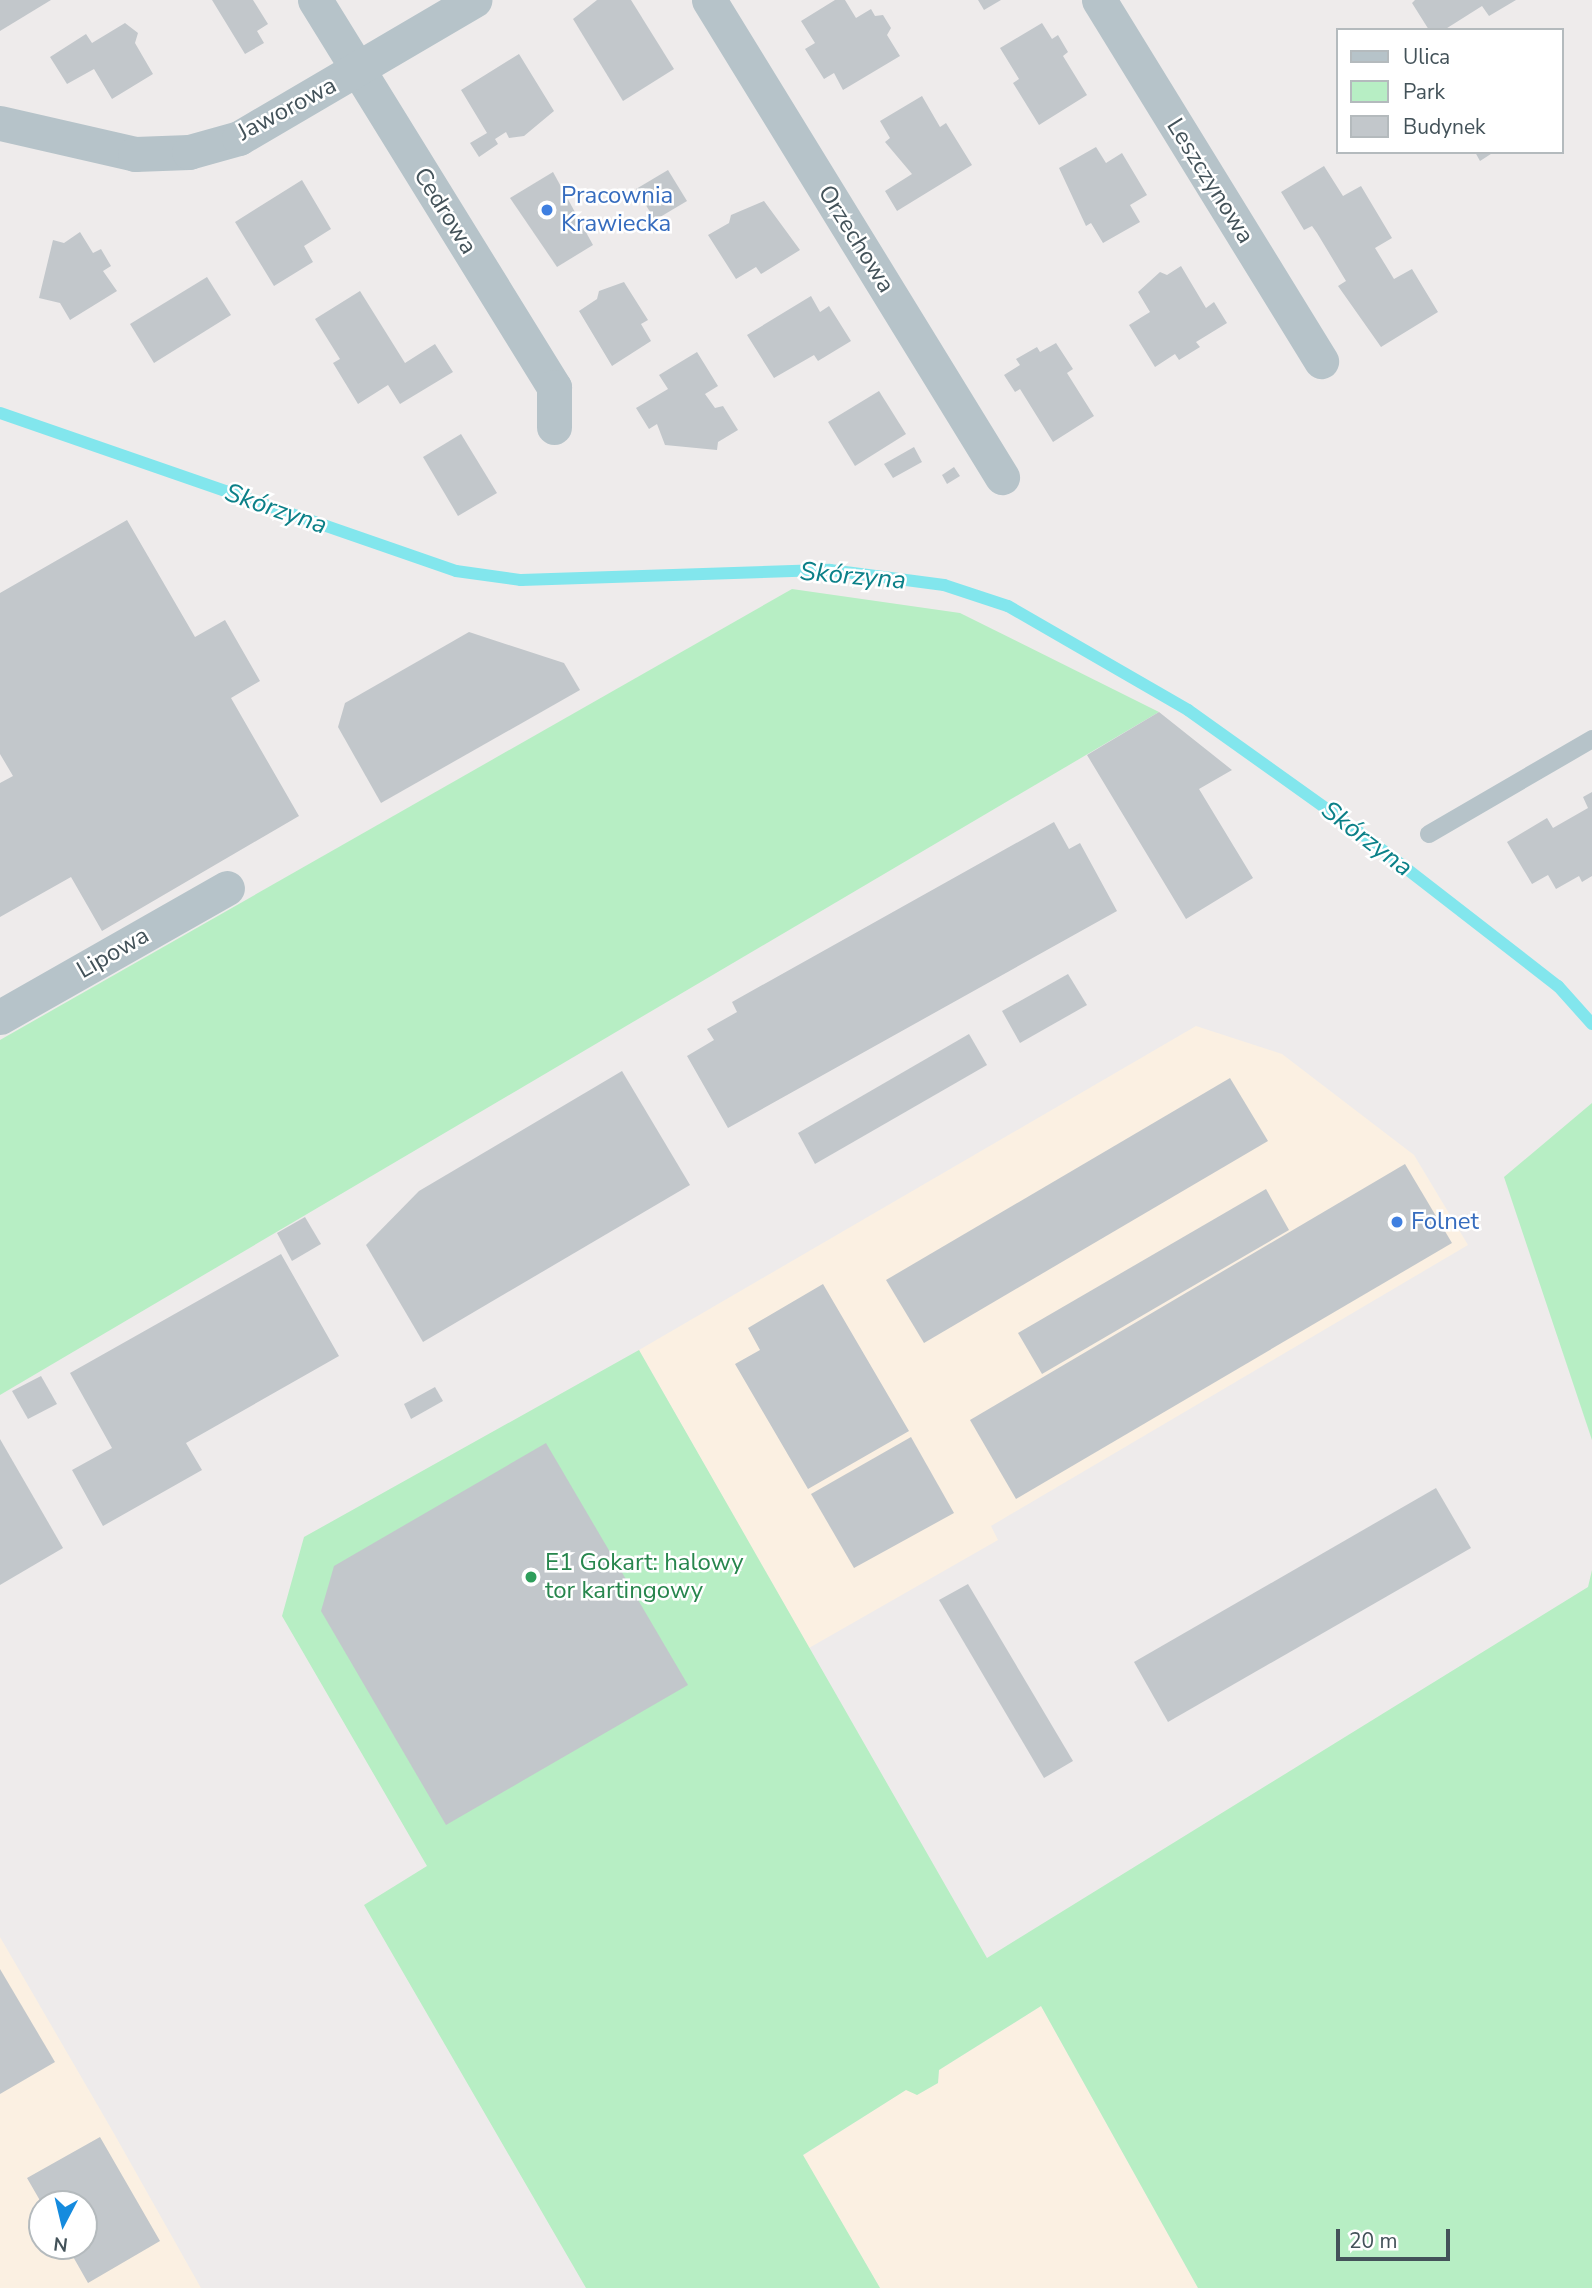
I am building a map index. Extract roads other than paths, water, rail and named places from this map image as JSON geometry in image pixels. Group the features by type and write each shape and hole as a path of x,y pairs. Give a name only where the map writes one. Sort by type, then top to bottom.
{"street":[{"name":"Cedrowa","path":"315,0 554,387 554,427"},
{"name":"Jaworowa","path":"0,123 135,154 189,152 239,138 359,71 474,0"},
{"name":"Orzechowa","path":"709,0 1002,477"},
{"name":"Leszczynowa","path":"1099,0 1321,361"},
{"name":"Lipowa","path":"0,1017 227,888"}],"lane":[{"path":"1429,834 1592,739"}],"waterway":[{"name":"Skórzyna","path":"0,413 456,571 521,580 830,570 944,585 1008,606 1188,710 1363,835 1558,986 1592,1024"}],"place":[{"name":"Pracownia Krawiecka","path":"547,210"},
{"name":"Folnet","path":"1397,1222"},
{"name":"E1 Gokart: halowy tor kartingowy","path":"531,1577"}]}
